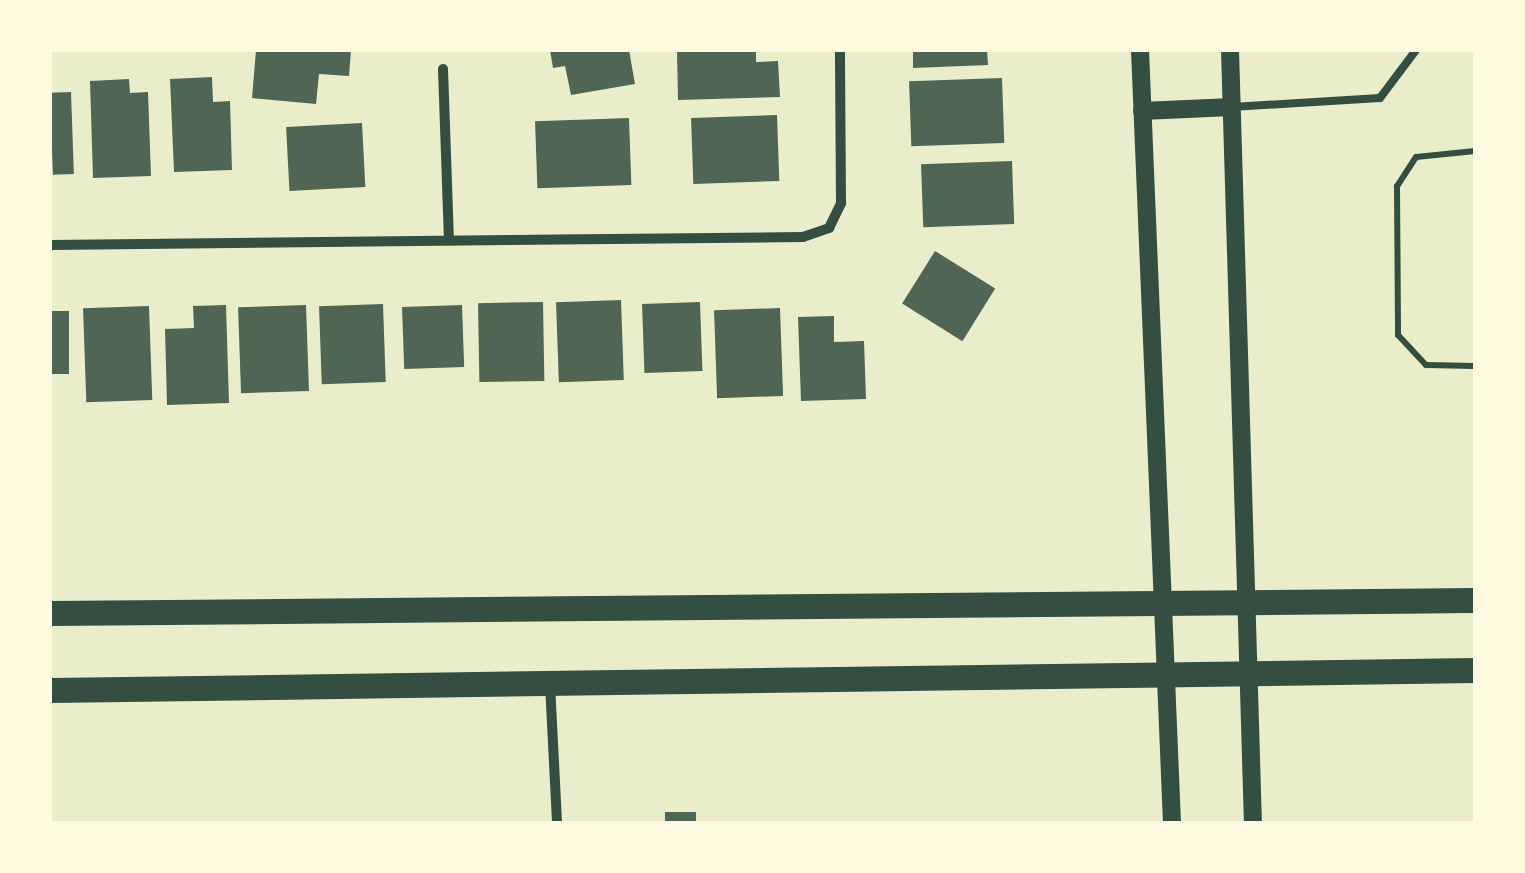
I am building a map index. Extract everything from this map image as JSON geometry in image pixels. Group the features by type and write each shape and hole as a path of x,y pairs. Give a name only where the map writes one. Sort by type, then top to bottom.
{"main road":[{"path":"50,613 1163,606 1475,600"},
{"path":"50,690 1475,670"}],"street":[{"path":"50,245 449,238 764,239 829,228 845,168 840,50"},
{"path":"1140,50 1172,823"},
{"path":"1230,50 1241,604 1252,823"},
{"path":"443,69 449,238"},
{"path":"1142,111 1232,107"},
{"path":"550,684 557,823"}],"lane":[{"path":"1232,107 1380,98 1416,50"}],"path":[{"path":"1475,150 1431,151 1406,165 1397,226 1404,349 1426,365 1475,366"}],"building":[{"path":"256,50 351,50 349,76 319,74 316,104 252,98"},
{"path":"550,50 629,50 635,84 571,95 565,66 553,68"},
{"path":"677,50 756,50 756,62 778,61 780,97 678,100"},
{"path":"913,50 987,50 988,65 913,68"},
{"path":"212,77 213,102 230,101 232,170 174,172 170,79"},
{"path":"1002,78 1004,143 911,146 909,81"},
{"path":"129,79 130,93 148,92 151,176 93,178 90,81"},
{"path":"71,92 74,174 53,175 50,93"},
{"path":"777,115 779,181 693,184 691,118"},
{"path":"629,118 631,185 537,188 535,121"},
{"path":"362,123 365,187 289,191 286,127"},
{"path":"1012,161 1014,224 923,227 921,164"},
{"path":"935,251 995,289 962,341 902,304"},
{"path":"621,300 624,380 559,382 556,302"},
{"path":"543,302 544,381 479,382 478,303"},
{"path":"700,302 702,371 644,373 642,304"},
{"path":"383,304 386,382 322,384 319,306"},
{"path":"226,305 229,403 167,405 165,329 194,328 193,306"},
{"path":"306,305 309,391 241,393 238,307"},
{"path":"462,305 464,367 404,369 402,307"},
{"path":"149,306 152,400 86,402 83,308"},
{"path":"780,308 783,396 717,398 714,310"},
{"path":"50,311 69,311 69,374 50,374"},
{"path":"834,316 834,342 864,341 866,399 801,401 798,317"},
{"path":"665,812 696,812 696,823 665,823"}]}
